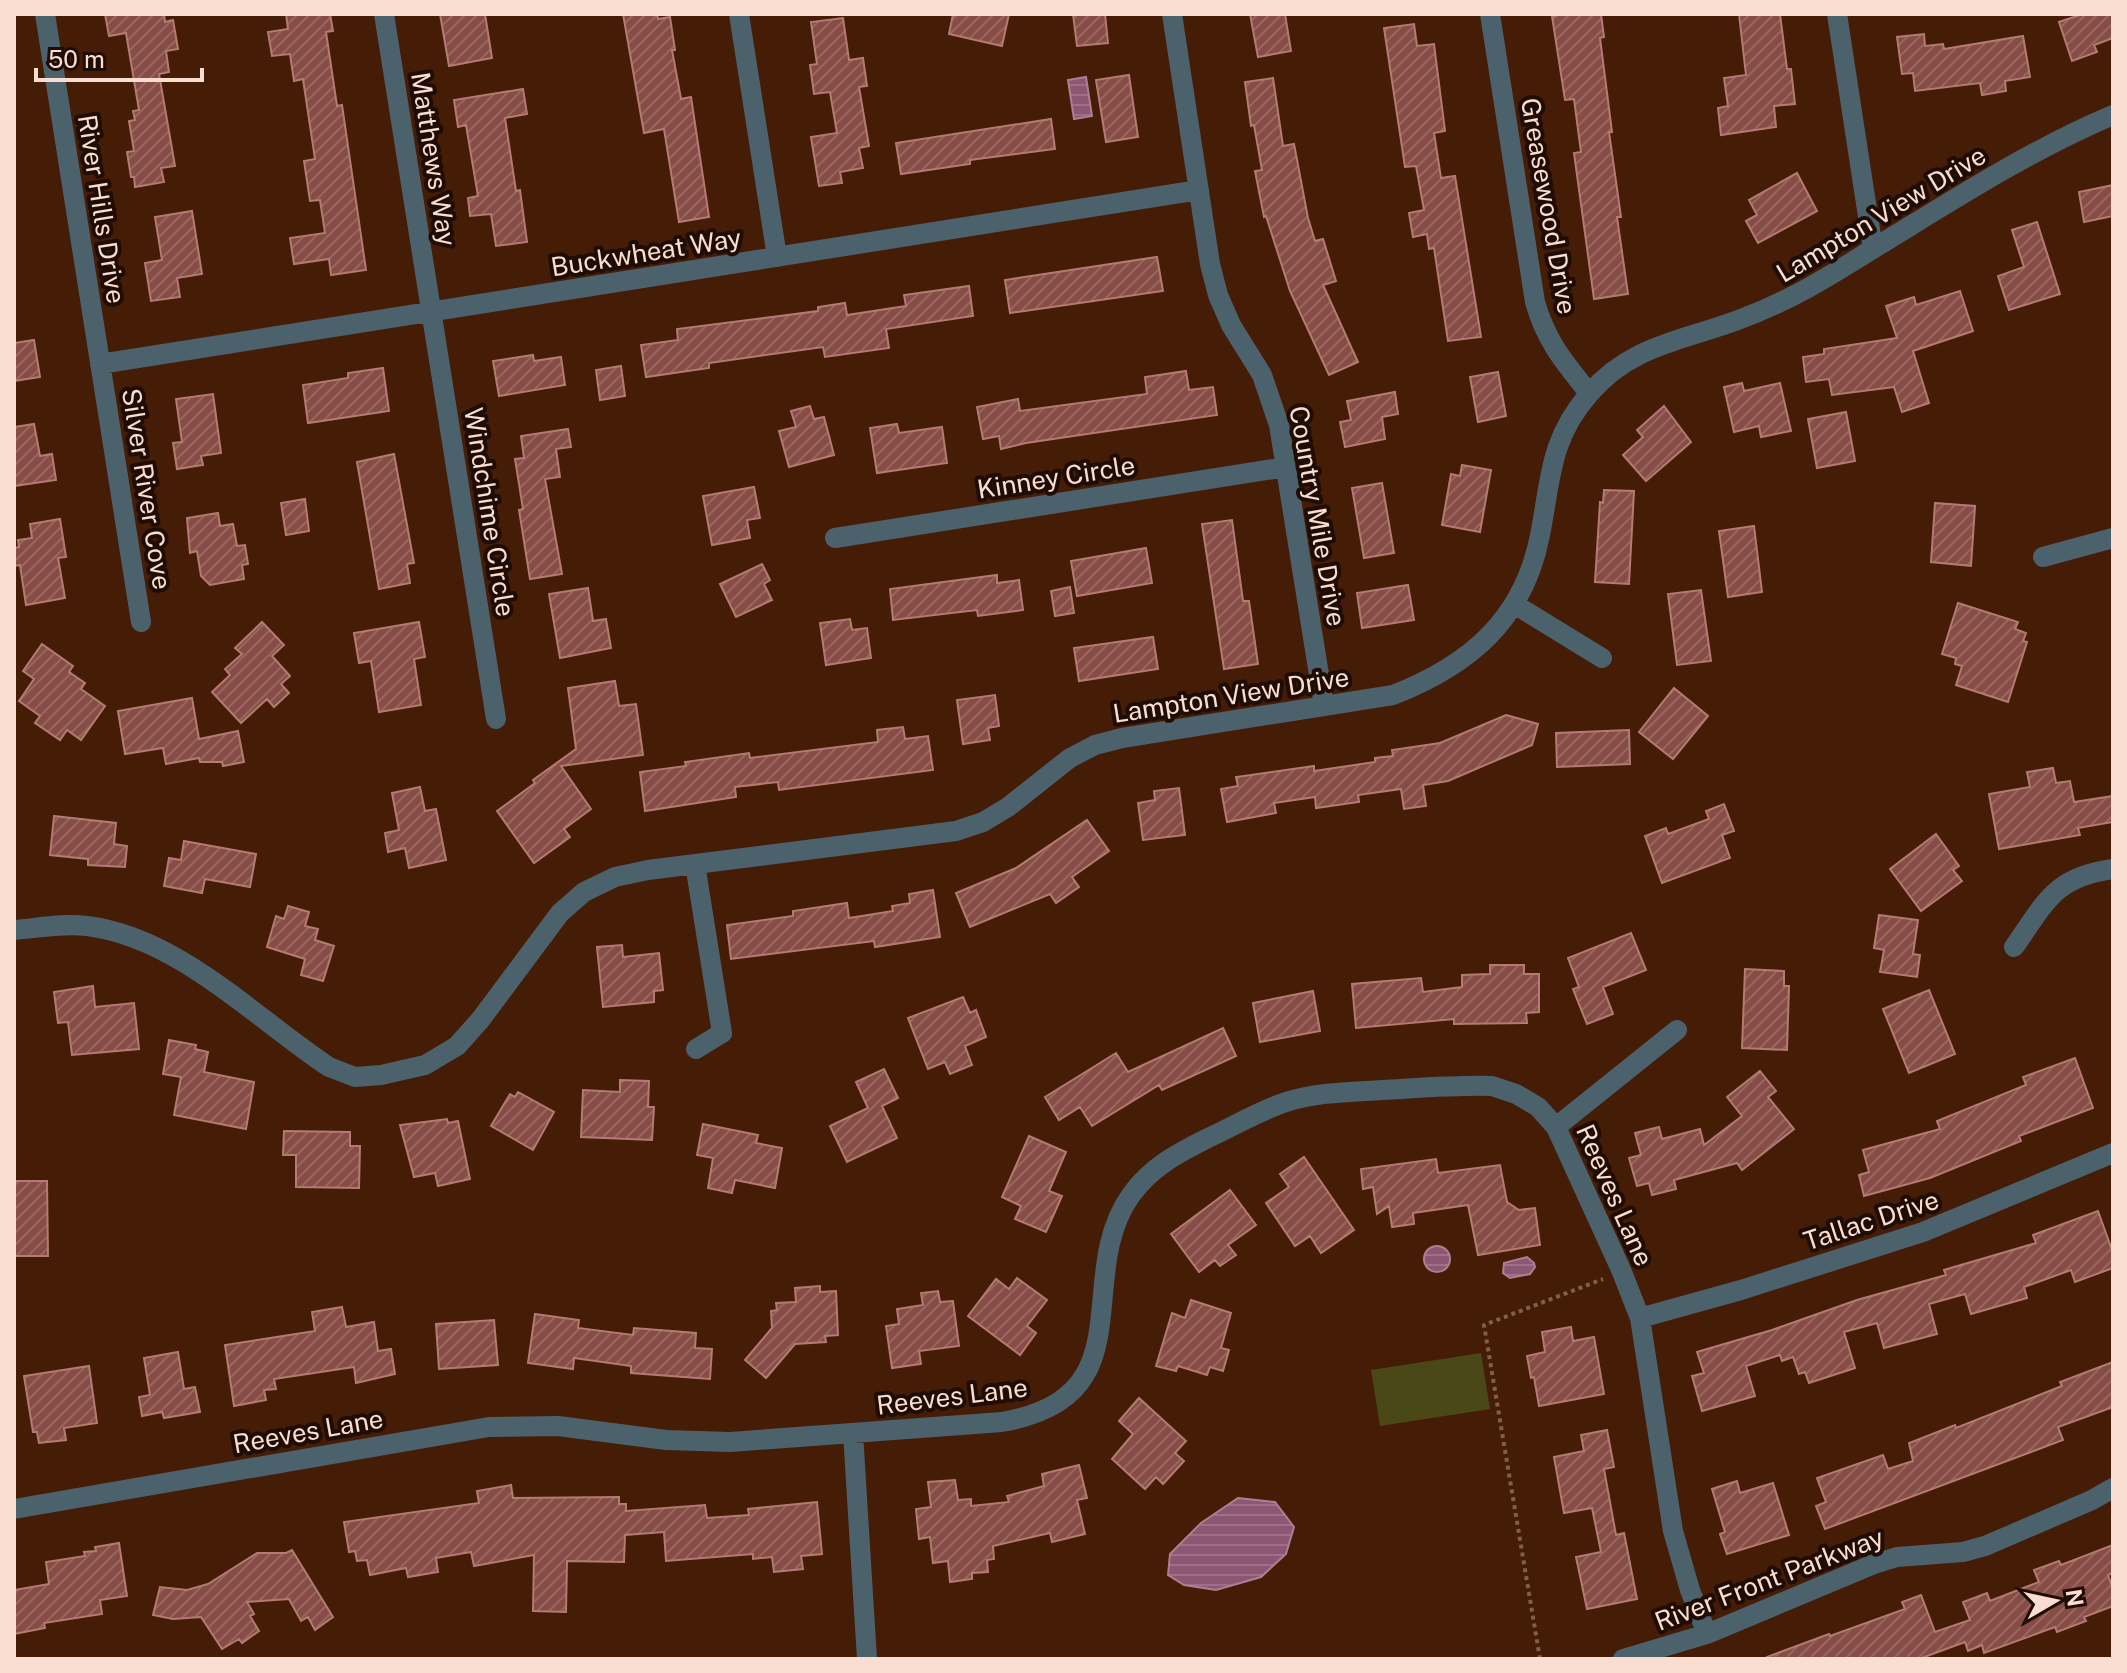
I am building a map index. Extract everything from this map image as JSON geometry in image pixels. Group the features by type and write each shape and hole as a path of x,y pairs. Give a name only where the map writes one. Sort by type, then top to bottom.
{"street":[{"name":"River Hills Drive","path":"45,14 100,364"},
{"name":"Matthews Way","path":"384,14 432,312"},
{"path":"739,14 777,257"},
{"name":"Country Mile Drive","path":"1172,14 1210,264 1218,295 1231,325 1262,375 1272,399 1286,467 1324,706"},
{"name":"Greasewood Drive","path":"1490,14 1542,327 1557,353 1589,393"},
{"path":"1837,14 1873,249"},
{"name":"Lampton View Drive","path":"14,930 55,924 88,926 121,933 157,946 329,1067 355,1077 381,1075 425,1065 457,1046 481,1019 560,913 584,892 615,877 956,831 983,822 1070,758 1095,745 1122,738 1393,695 1430,681 1463,660 1492,633 1514,604 1531,570 1556,449 1589,393 1622,365 1648,349 1782,303 2057,140 2113,115"},
{"name":"Buckwheat Way","path":"100,364 1199,190"},
{"name":"Windchime Circle","path":"432,312 496,719"},
{"name":"Silver River Cove","path":"100,364 141,622"},
{"name":"Kinney Circle","path":"835,538 1286,467"},
{"path":"2043,557 2113,538"},
{"path":"1514,604 1602,658"},
{"path":"695,864 722,1033 696,1049"},
{"path":"2014,947 2059,887 2082,874 2113,869"},
{"path":"1556,1127 1677,1030"},
{"name":"Reeves Lane","path":"14,1509 489,1427 558,1426 666,1440 730,1442 1002,1422 1031,1417 1053,1408 1071,1392 1089,1368 1098,1341 1115,1226 1128,1198 1147,1174 1173,1155 1264,1111 1297,1099 1334,1093 1492,1086 1516,1094 1538,1107 1556,1127 1622,1272 1640,1318 1673,1531 1685,1577 1707,1634"},
{"name":"Tallac Drive","path":"1640,1318 1741,1290 1923,1232 2113,1153"},
{"path":"853,1433 867,1659"},
{"name":"River Front Parkway","path":"1623,1659 1707,1634 1874,1564 1897,1557 1963,1552 1985,1546 2113,1488"}],"path":[{"path":"1540,1659 1484,1325 1622,1272"}],"shaded area":[{"path":"1086,77 1092,116 1074,119 1068,80"},
{"path":"1437,1246 1446,1250 1450,1259 1446,1268 1437,1272 1428,1268 1424,1259 1428,1250"},
{"path":"1527,1257 1535,1267 1530,1274 1510,1278 1503,1273 1504,1263"},
{"path":"1481,1353 1490,1409 1380,1426 1371,1370"},
{"path":"1238,1498 1275,1502 1294,1527 1286,1554 1261,1577 1216,1590 1184,1585 1168,1575 1170,1554 1201,1523"}],"building":[{"path":"105,14 164,14 165,22 173,20 178,49 166,51 169,72 159,74 175,166 161,168 164,182 135,187 134,177 131,177 127,152 134,151 129,121 135,120 133,111 139,110 126,33 109,36"},
{"path":"286,14 330,14 333,31 326,32 337,106 342,105 366,270 331,275 329,259 294,264 290,238 325,233 320,200 310,201 304,161 315,159 303,79 294,81 290,54 272,56 268,32 288,29"},
{"path":"440,14 485,14 492,58 449,66"},
{"path":"623,14 657,14 658,19 670,17 675,50 672,50 681,99 691,97 709,217 679,222 664,129 644,133"},
{"path":"953,14 1009,14 1002,46 949,34"},
{"path":"1073,14 1105,14 1108,43 1077,46"},
{"path":"1250,14 1285,14 1291,51 1258,57"},
{"path":"1601,14 1604,37 1600,38 1612,132 1609,132 1621,217 1617,217 1628,294 1594,299 1574,153 1581,152 1574,99 1565,100 1552,16"},
{"path":"1739,14 1780,14 1795,104 1774,106 1776,127 1721,135 1718,108 1728,106 1724,78 1746,75"},
{"path":"2083,14 2113,14 2113,38 2094,45 2097,52 2072,61 2059,22"},
{"path":"843,18 849,60 863,58 867,86 859,87 869,146 859,148 863,168 840,172 842,183 819,186 811,137 837,133 830,92 814,94 810,65 817,64 811,22"},
{"path":"1414,24 1417,46 1434,44 1445,131 1434,133 1441,178 1455,176 1481,337 1448,341 1434,248 1429,249 1427,234 1413,237 1409,213 1424,210 1416,166 1405,167 1384,28"},
{"path":"1924,34 1925,46 1943,44 1944,49 2023,36 2030,77 2005,81 2006,91 1982,95 1980,83 1915,91 1913,73 1902,74 1897,37"},
{"path":"1129,75 1138,137 1106,142 1096,80"},
{"path":"1273,78 1283,146 1294,144 1315,241 1323,239 1336,281 1323,285 1358,362 1329,375 1290,291 1264,217 1255,171 1262,170 1254,125 1251,126 1245,82"},
{"path":"523,89 527,114 505,118 527,242 496,246 491,214 470,216 468,198 478,196 466,125 458,127 454,100"},
{"path":"1051,119 1055,149 970,160 970,164 901,174 896,143"},
{"path":"1797,173 1817,211 1758,243 1746,221 1757,215 1749,200"},
{"path":"2113,185 2113,216 2084,222 2079,192"},
{"path":"192,211 202,274 177,278 180,297 151,301 145,263 162,260 155,217"},
{"path":"2037,222 2060,294 2009,310 1998,276 2024,267 2012,230"},
{"path":"1157,257 1163,291 1010,313 1005,280"},
{"path":"969,286 973,316 886,329 889,348 825,357 823,347 709,363 709,368 646,377 641,345 678,340 677,329 818,311 818,307 845,303 847,315 906,306 904,295"},
{"path":"1960,291 1973,331 1913,351 1929,403 1902,412 1894,387 1832,395 1829,379 1806,382 1803,357 1824,354 1824,349 1897,338 1886,306 1914,297 1916,305"},
{"path":"34,340 40,377 14,381 14,343"},
{"path":"533,355 534,361 561,357 565,385 499,396 493,361"},
{"path":"621,366 625,396 600,400 596,370"},
{"path":"383,368 389,411 308,423 303,385 348,378 348,373"},
{"path":"1186,371 1189,390 1213,387 1217,415 1001,449 999,436 983,439 977,407 1018,399 1020,411 1147,394 1145,377"},
{"path":"1498,372 1506,416 1478,422 1470,377"},
{"path":"1742,383 1744,391 1780,383 1791,431 1761,437 1759,426 1734,432 1724,387"},
{"path":"1395,392 1398,414 1382,417 1385,439 1345,447 1340,422 1351,420 1347,401"},
{"path":"213,394 221,453 201,456 203,465 177,469 173,443 182,442 176,399"},
{"path":"810,406 814,419 824,417 834,455 789,467 779,431 796,427 791,411"},
{"path":"1664,406 1691,442 1646,481 1623,455 1643,437 1637,430"},
{"path":"1846,412 1855,461 1817,468 1808,419"},
{"path":"34,424 40,456 52,454 56,480 14,486 14,427"},
{"path":"897,424 899,433 942,427 947,463 877,473 870,428"},
{"path":"568,429 571,447 556,449 560,477 545,479 562,574 530,579 515,459 524,458 521,436"},
{"path":"394,454 414,563 407,564 410,583 379,589 357,462"},
{"path":"1462,465 1491,470 1480,532 1442,525 1451,474 1460,476"},
{"path":"1382,483 1394,553 1364,558 1352,488"},
{"path":"754,487 760,518 747,520 750,538 712,545 703,496"},
{"path":"1604,490 1634,491 1629,584 1595,582 1600,502 1603,503"},
{"path":"305,499 309,531 286,535 281,503"},
{"path":"1935,503 1975,506 1971,566 1931,562"},
{"path":"218,513 220,526 233,524 237,546 245,545 248,564 242,565 244,579 210,585 201,576 197,551 190,553 187,518"},
{"path":"60,519 66,557 58,558 65,598 26,605 20,565 14,566 14,548 19,547 18,540 32,538 30,524"},
{"path":"1232,520 1243,601 1249,601 1258,664 1224,669 1202,524"},
{"path":"1754,526 1762,592 1728,597 1719,531"},
{"path":"1146,548 1152,583 1077,596 1071,561"},
{"path":"762,564 770,580 764,584 772,600 736,617 720,584"},
{"path":"997,575 997,583 1019,580 1023,610 978,616 977,610 893,620 890,589"},
{"path":"1408,585 1414,620 1362,628 1357,593"},
{"path":"1070,587 1074,613 1055,616 1051,591"},
{"path":"588,588 593,621 606,619 611,648 560,658 549,594"},
{"path":"1701,590 1711,661 1677,665 1668,594"},
{"path":"1958,603 2018,622 2015,629 2026,633 2023,641 2027,642 2008,702 1956,685 1962,666 1955,664 1956,658 1942,654"},
{"path":"850,619 852,630 867,628 871,658 826,665 820,623"},
{"path":"262,622 284,645 272,656 290,676 281,684 289,693 274,707 267,699 241,723 212,692 230,675 225,669 242,654 235,648"},
{"path":"419,622 425,657 414,659 421,705 379,712 371,661 359,663 354,633"},
{"path":"1153,637 1158,669 1079,681 1074,648"},
{"path":"42,644 73,666 69,672 85,683 81,689 105,706 81,740 67,730 60,740 35,723 40,716 19,701 34,679 23,671"},
{"path":"615,681 619,706 636,704 643,755 561,766 591,809 564,829 570,837 534,863 497,811 576,749 568,688"},
{"path":"1674,688 1708,716 1673,759 1639,732"},
{"path":"995,695 999,726 988,728 990,740 963,744 957,700"},
{"path":"192,698 199,739 238,731 244,762 223,766 222,762 200,762 199,758 166,764 163,748 125,754 118,711"},
{"path":"1506,715 1538,724 1532,745 1448,781 1423,785 1426,806 1404,809 1401,789 1358,795 1359,802 1316,808 1315,797 1274,803 1276,813 1227,822 1221,789 1238,786 1236,777 1314,766 1314,771 1375,762 1375,758 1393,756 1392,750 1440,743"},
{"path":"903,727 905,739 928,736 933,770 779,790 778,782 735,787 736,797 645,811 640,772 749,753 750,758 878,742 877,730"},
{"path":"1629,730 1630,764 1557,767 1556,733"},
{"path":"2053,768 2056,783 2070,781 2074,802 2113,796 2113,822 2078,828 2080,835 1999,849 1989,794 2030,787 2027,772"},
{"path":"420,787 425,811 436,809 446,860 409,868 405,848 388,852 385,833 399,830 392,793"},
{"path":"1179,788 1185,835 1143,840 1138,803 1155,800 1154,791"},
{"path":"1724,804 1734,831 1722,835 1730,858 1662,883 1645,836 1666,828 1668,834 1709,819 1706,811"},
{"path":"54,816 116,823 114,844 127,846 125,867 88,865 88,859 50,855"},
{"path":"1087,820 1109,851 1072,877 1079,887 1056,903 1050,894 970,927 956,893 1016,868"},
{"path":"1936,834 1959,866 1953,870 1962,881 1921,911 1890,869"},
{"path":"184,841 256,854 250,887 205,879 202,893 164,886 169,858 181,860"},
{"path":"933,890 940,937 875,947 874,941 731,959 727,925 793,916 793,911 847,903 849,918 893,911 892,906 910,903 909,894"},
{"path":"288,906 309,912 305,926 318,929 315,940 334,946 323,981 301,975 305,959 267,947 276,916 284,919"},
{"path":"1879,915 1918,920 1913,954 1920,955 1917,977 1880,972 1884,950 1874,948"},
{"path":"1631,933 1646,970 1603,987 1613,1014 1587,1024 1573,989 1579,987 1568,958"},
{"path":"622,945 623,957 659,953 663,990 654,991 654,1002 603,1007 597,947"},
{"path":"1490,965 1524,965 1524,974 1539,974 1539,1012 1526,1013 1527,1023 1454,1024 1454,1019 1356,1028 1352,984 1421,978 1423,992 1462,987 1462,975 1490,974"},
{"path":"1745,969 1784,971 1784,986 1789,986 1787,1050 1742,1048"},
{"path":"93,986 95,1007 134,1003 139,1049 72,1055 68,1022 58,1023 54,992"},
{"path":"1929,990 1955,1054 1909,1073 1883,1009"},
{"path":"1313,991 1320,1031 1260,1042 1253,1003"},
{"path":"963,997 970,1013 976,1010 986,1037 965,1046 972,1065 950,1074 945,1062 928,1069 908,1018"},
{"path":"1223,1028 1236,1056 1162,1090 1159,1085 1092,1126 1080,1107 1059,1120 1045,1097 1116,1053 1128,1072"},
{"path":"169,1040 196,1045 195,1049 208,1052 204,1072 254,1082 246,1129 174,1115 181,1077 163,1074"},
{"path":"2075,1058 2093,1108 2019,1136 2021,1141 1930,1178 1864,1196 1859,1175 1869,1172 1863,1150 1940,1129 1937,1121 2026,1085 2023,1077"},
{"path":"884,1069 898,1098 882,1106 897,1138 847,1162 830,1126 868,1108 856,1082"},
{"path":"1760,1071 1776,1091 1768,1097 1794,1129 1742,1170 1737,1163 1674,1180 1676,1189 1652,1195 1649,1183 1637,1186 1629,1158 1641,1155 1635,1133 1659,1127 1662,1139 1700,1129 1704,1145 1742,1116 1727,1097"},
{"path":"620,1080 649,1081 648,1107 654,1107 652,1140 581,1137 583,1090 620,1092"},
{"path":"518,1092 554,1112 533,1150 491,1126 510,1094 515,1097"},
{"path":"447,1119 448,1123 458,1121 470,1179 438,1186 435,1173 414,1177 400,1125"},
{"path":"703,1124 758,1135 756,1143 782,1148 775,1188 735,1180 732,1193 708,1188 713,1158 697,1155"},
{"path":"284,1131 350,1132 350,1146 360,1146 359,1188 296,1187 296,1155 283,1155"},
{"path":"1029,1136 1066,1152 1049,1191 1062,1196 1046,1232 1015,1219 1021,1206 1002,1197"},
{"path":"1304,1157 1354,1230 1321,1253 1310,1236 1295,1246 1266,1203 1289,1187 1280,1174"},
{"path":"1436,1159 1438,1173 1500,1165 1507,1202 1519,1210 1535,1208 1540,1245 1478,1255 1468,1205 1413,1213 1414,1224 1392,1227 1389,1206 1377,1214 1373,1187 1363,1189 1361,1169"},
{"path":"14,1181 47,1181 48,1256 14,1256"},
{"path":"1230,1190 1256,1225 1228,1245 1236,1255 1220,1266 1215,1260 1199,1272 1171,1234"},
{"path":"2098,1211 2113,1253 2113,1268 2075,1282 2071,1270 2024,1287 2027,1298 1971,1314 1965,1294 1929,1304 1937,1334 1884,1348 1877,1323 1844,1332 1855,1368 1809,1383 1805,1372 1799,1374 1793,1357 1782,1361 1780,1355 1746,1366 1755,1396 1702,1411 1692,1376 1704,1373 1697,1352 1857,1300 1946,1275 1944,1270 2036,1243 2033,1235"},
{"path":"1017,1278 1047,1300 1027,1326 1036,1333 1020,1355 968,1316 996,1279 1009,1289"},
{"path":"820,1286 820,1292 836,1291 838,1335 825,1336 826,1342 795,1344 766,1378 745,1360 772,1328 771,1311 777,1310 776,1303 796,1302 795,1288"},
{"path":"938,1291 940,1302 953,1301 959,1346 919,1351 921,1364 892,1368 886,1326 899,1324 897,1309 923,1305 921,1293"},
{"path":"1191,1300 1231,1313 1221,1348 1229,1350 1223,1371 1210,1367 1207,1375 1178,1366 1176,1371 1156,1366 1172,1313 1185,1318"},
{"path":"342,1307 346,1327 374,1322 378,1351 391,1349 395,1374 356,1383 354,1367 274,1379 276,1389 264,1390 266,1400 234,1406 225,1345 315,1331 312,1312"},
{"path":"535,1314 579,1320 578,1328 633,1335 634,1328 696,1333 695,1348 712,1349 710,1379 631,1373 631,1366 574,1358 573,1369 528,1363"},
{"path":"494,1320 498,1365 439,1369 436,1324"},
{"path":"1571,1327 1573,1341 1594,1337 1604,1394 1539,1406 1527,1356 1545,1352 1542,1332"},
{"path":"178,1352 184,1389 195,1387 200,1412 164,1418 162,1412 142,1416 139,1397 150,1395 144,1358"},
{"path":"2113,1362 2113,1407 2058,1427 2063,1440 1825,1529 1816,1506 1826,1502 1817,1478 1883,1455 1888,1469 1913,1461 1909,1443 2062,1386 2060,1382"},
{"path":"89,1366 97,1423 64,1428 66,1440 39,1443 37,1432 33,1432 24,1376"},
{"path":"1139,1398 1186,1441 1175,1453 1184,1461 1163,1484 1156,1477 1145,1489 1112,1459 1133,1434 1119,1421"},
{"path":"1607,1430 1614,1467 1604,1469 1616,1535 1624,1533 1637,1599 1587,1609 1576,1557 1601,1552 1592,1508 1564,1513 1554,1457 1584,1451 1581,1435"},
{"path":"1079,1465 1087,1498 1077,1500 1085,1534 1052,1542 1050,1533 993,1546 994,1559 987,1560 988,1572 972,1573 972,1579 950,1582 948,1561 933,1563 930,1537 919,1539 916,1509 931,1507 928,1482 955,1480 958,1500 971,1499 971,1506 1009,1502 1007,1496 1044,1486 1042,1474"},
{"path":"1737,1481 1740,1493 1773,1483 1789,1535 1727,1554 1720,1534 1725,1532 1712,1489"},
{"path":"511,1485 513,1498 619,1497 619,1504 626,1504 626,1511 705,1505 707,1518 749,1515 748,1509 817,1502 822,1554 801,1556 803,1569 774,1572 772,1557 753,1559 753,1554 666,1561 664,1532 625,1535 624,1562 567,1561 566,1612 533,1611 534,1555 474,1566 471,1552 436,1558 438,1572 408,1577 406,1568 370,1575 367,1560 357,1561 355,1551 349,1552 344,1522 479,1503 477,1491"},
{"path":"119,1543 127,1596 100,1600 102,1614 44,1623 45,1628 14,1634 14,1590 49,1584 46,1562 85,1556 84,1552 96,1551 95,1547"},
{"path":"2113,1545 2113,1573 2108,1575 2113,1589 2113,1606 2057,1632 2055,1627 1984,1653 1982,1645 1968,1651 1965,1642 1919,1659 1767,1657 1905,1609 1902,1602 1921,1595 1935,1632 1970,1620 1963,1602 1987,1593 1990,1601 2039,1582 2034,1570 2059,1561 2061,1565"},
{"path":"292,1550 333,1617 315,1630 308,1617 301,1621 289,1599 247,1602 254,1614 250,1616 259,1631 242,1643 239,1639 222,1649 201,1617 173,1619 153,1615 160,1587 187,1590 208,1584 257,1553 286,1553"}]}
